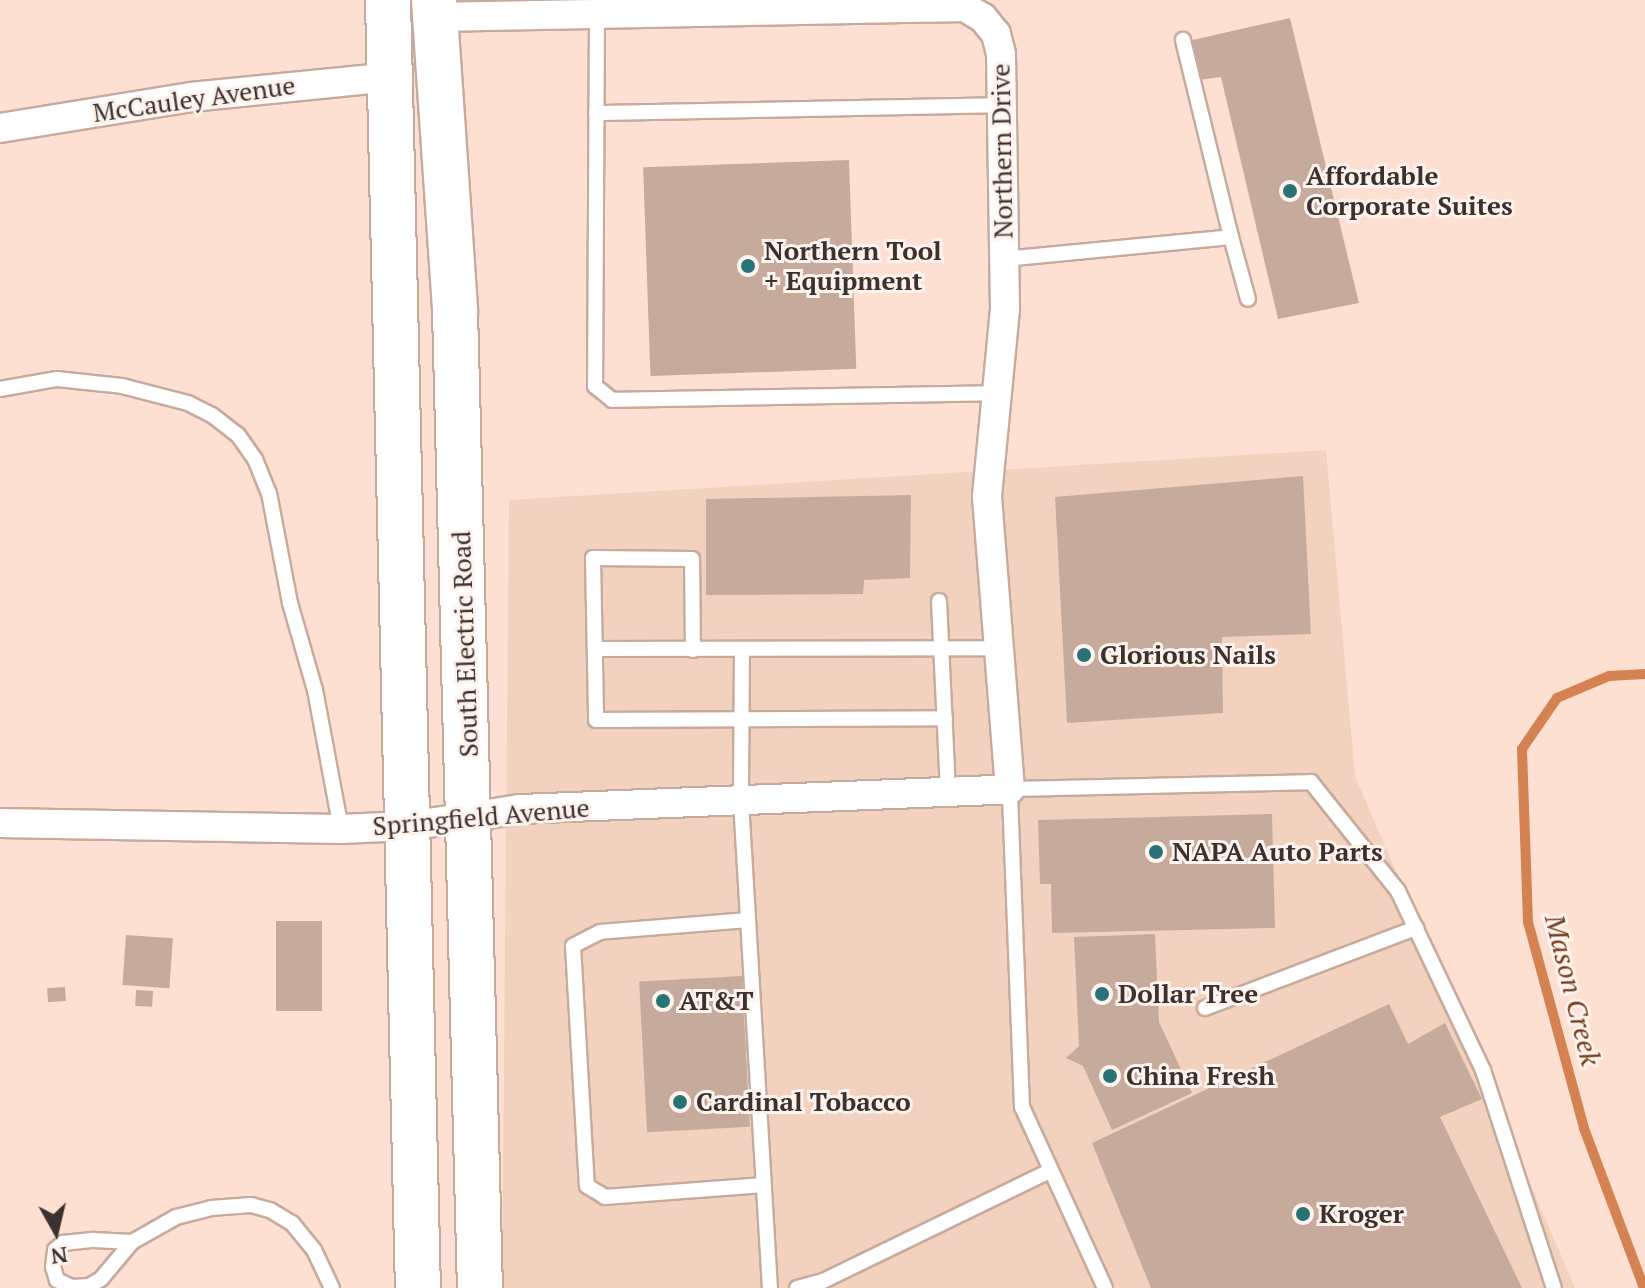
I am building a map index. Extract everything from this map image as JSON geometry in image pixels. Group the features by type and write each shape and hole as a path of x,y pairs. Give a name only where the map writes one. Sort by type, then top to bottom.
{"main road":[{"path":"388,0 418,1288"},
{"name":"South Electric Road","path":"434,8 455,310 480,1288"}],"street":[{"name":"Northern Drive","path":"434,8 597,14 684,6 965,7 983,18 996,34 1001,54 1004,259 1000,393 987,496 1010,789"},
{"name":"McCauley Avenue","path":"0,128 191,97 390,77"},
{"name":"Springfield Avenue","path":"0,823 341,829 408,826 521,809 1010,789"}],"lane":[{"path":"597,14 595,386 612,400 1000,393"},
{"path":"1183,40 1248,299"},
{"path":"596,113 1002,105"},
{"path":"1004,259 1231,237"},
{"path":"0,389 57,379 122,386 188,403 212,415 238,435 255,459 269,493 290,603 315,690 341,829"},
{"path":"693,650 692,559 593,558 596,720 945,718"},
{"path":"939,601 948,792"},
{"path":"595,649 999,648"},
{"path":"742,649 741,801 770,1288"},
{"path":"1105,1288 1022,1107 1010,789 1311,782 1398,891 1416,928 1483,1070 1554,1288"},
{"path":"748,920 600,932 573,946 587,1186 605,1197 764,1185"},
{"path":"1205,1008 1416,928"},
{"path":"797,1288 823,1281 1050,1171"},
{"path":"132,1242 63,1243 55,1250 53,1267 57,1280 72,1287 89,1286 101,1279 132,1242 176,1217 211,1208 251,1205 270,1210 292,1223 314,1250 332,1288"}],"shaded area":[{"path":"1326,450 1355,776 1575,1288 502,1288 509,500"}],"building":[{"name":"Affordable Corporate Suites","path":"1290,18 1359,303 1278,319 1221,77 1198,80 1188,41"},
{"name":"Northern Tool + Equipment","path":"849,160 856,369 650,376 643,167"},
{"path":"1303,476 1311,634 1222,637 1223,713 1067,723 1055,497"},
{"path":"911,495 910,578 864,580 863,594 706,595 706,499"},
{"name":"NAPA Auto Parts","path":"1272,814 1275,928 1052,933 1051,884 1040,884 1038,820"},
{"path":"276,921 322,921 322,1011 276,1011"},
{"path":"1155,934 1159,1022 1192,1093 1112,1130 1083,1066 1066,1058 1079,1046 1074,937"},
{"path":"126,935 173,938 169,988 123,985"},
{"path":"742,976 750,1127 647,1132 639,981"},
{"path":"65,987 66,1001 48,1002 47,988"},
{"path":"136,990 153,991 152,1007 135,1006"},
{"name":"Kroger","path":"1389,1004 1408,1044 1445,1023 1482,1099 1440,1117 1522,1288 1151,1288 1092,1143"}],"waterway":[{"name":"Mason Creek","path":"1644,1288 1584,1128 1528,922 1522,749 1557,698 1609,676 1645,674"}],"place":[{"name":"Affordable Corporate Suites","path":"1290,191"},
{"name":"Northern Tool + Equipment","path":"748,266"},
{"name":"Glorious Nails","path":"1084,655"},
{"name":"NAPA Auto Parts","path":"1156,852"},
{"name":"Dollar Tree","path":"1102,994"},
{"name":"AT&T","path":"663,1001"},
{"name":"China Fresh","path":"1110,1076"},
{"name":"Cardinal Tobacco","path":"680,1102"},
{"name":"Kroger","path":"1303,1214"}]}
